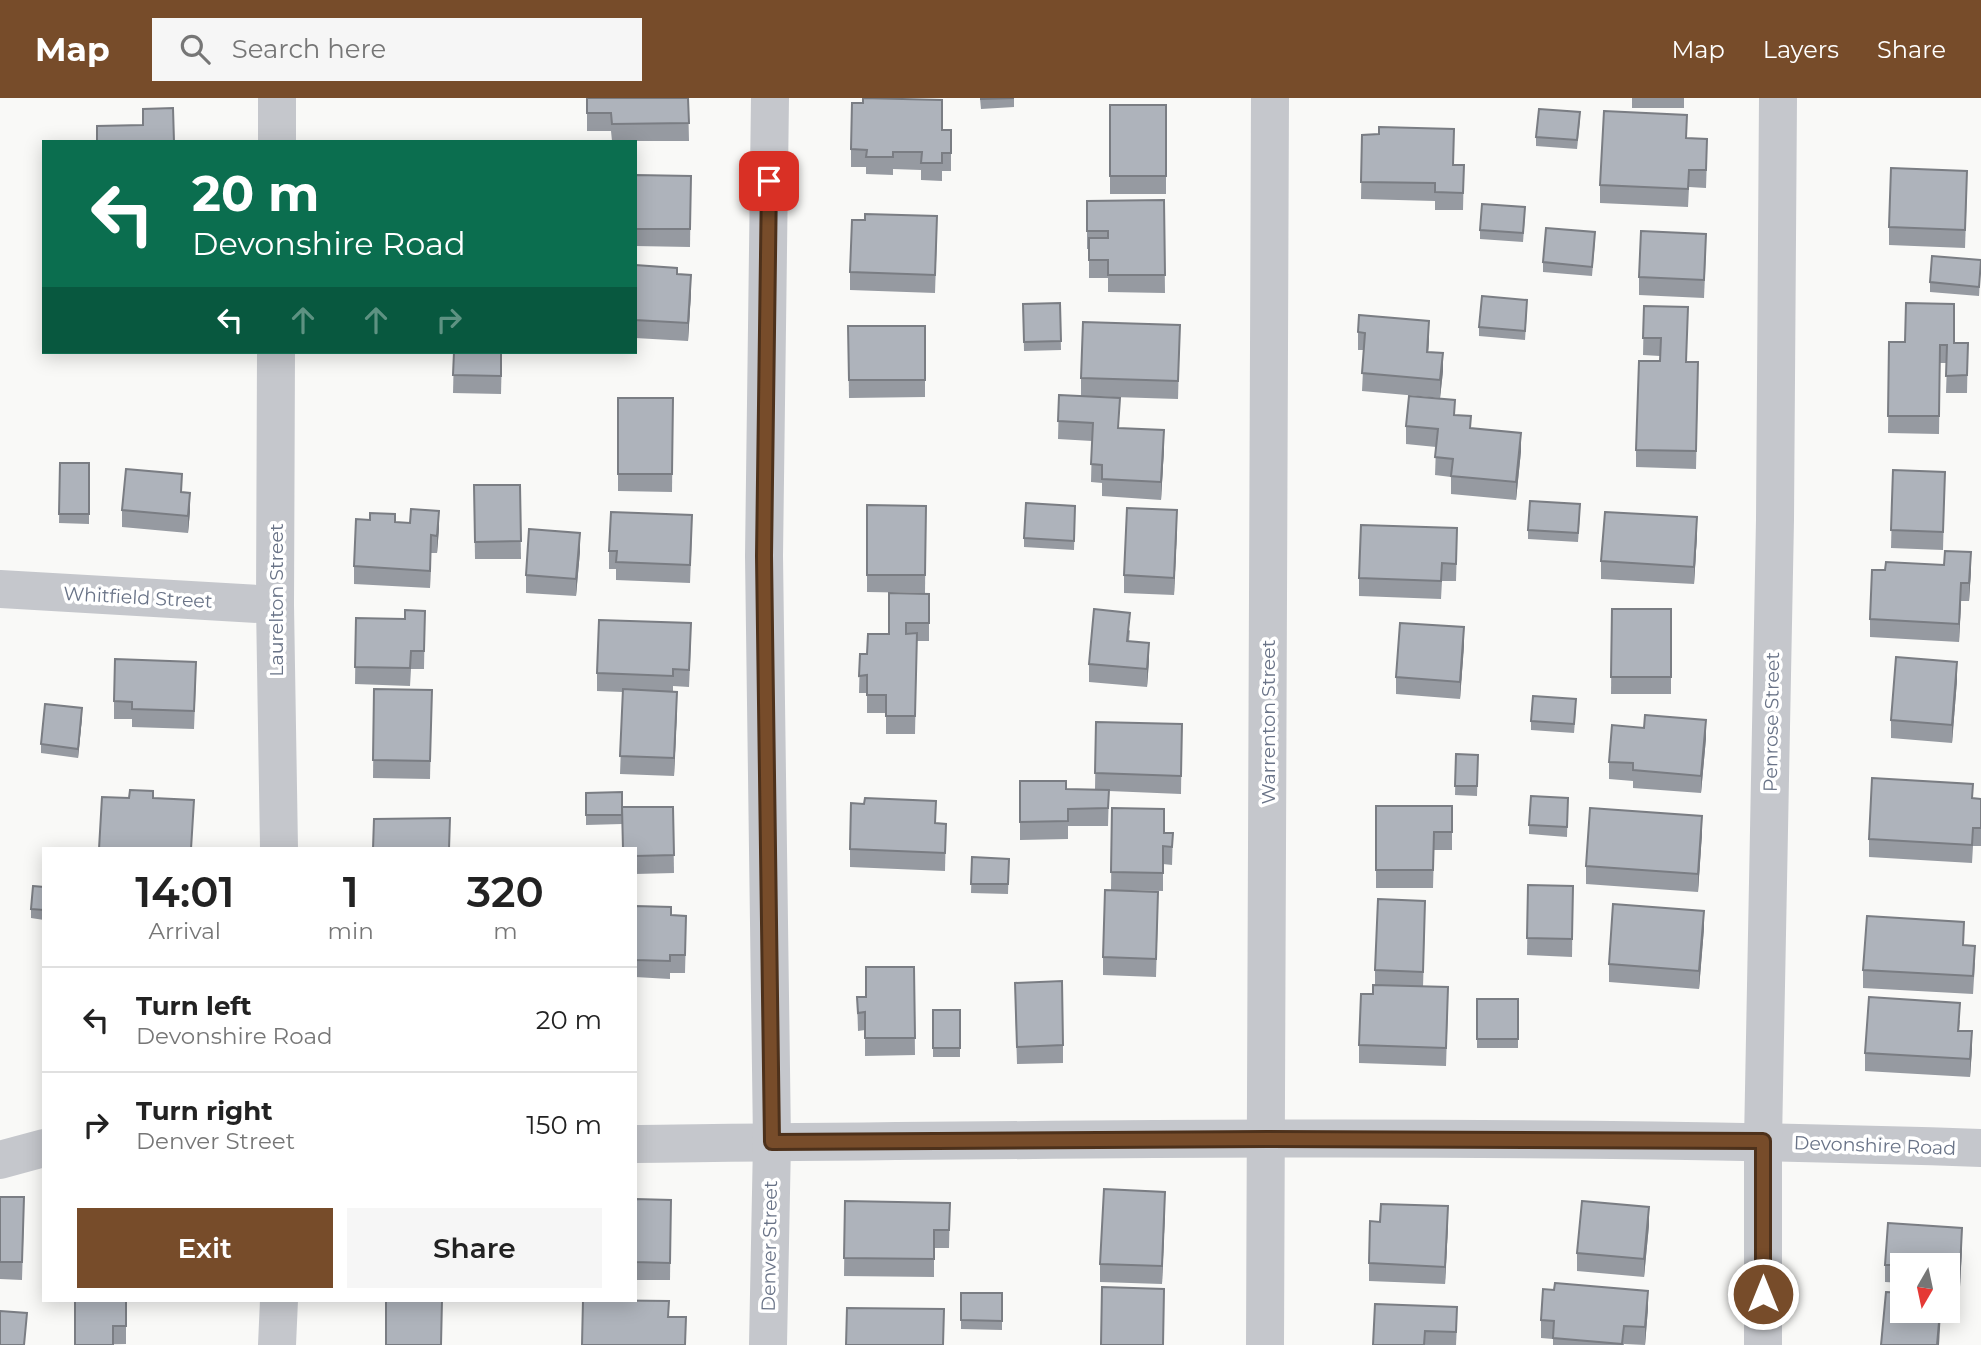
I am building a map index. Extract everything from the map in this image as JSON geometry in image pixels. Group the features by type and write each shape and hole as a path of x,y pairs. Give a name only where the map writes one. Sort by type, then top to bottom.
{"street":[{"path":"277,98 277,140"},
{"name":"Denver Street","path":"768,1345 772,1142 764,556 770,98"},
{"name":"Warrenton Street","path":"1265,1345 1270,98"},
{"name":"Penrose Street","path":"1763,1345 1763,1141 1775,520 1777,98"},
{"name":"Laurelton Street","path":"276,354 275,605 279,847"},
{"name":"Whitfield Street","path":"0,589 275,605"},
{"name":"Devonshire Road","path":"637,1144 1266,1139 1763,1141 1981,1148"},
{"path":"0,1160 42,1150"},
{"path":"278,1345 279,1302"}],"building":[{"path":"587,98 688,98 689,123 612,124 611,113 587,113"},
{"path":"863,98 942,100 942,130 951,130 951,153 942,153 942,163 921,163 922,152 893,152 893,157 866,157 867,150 851,149 852,103 863,103"},
{"path":"1110,105 1166,105 1166,176 1110,176"},
{"path":"173,108 174,140 97,140 97,126 143,125 143,109"},
{"path":"1539,109 1580,112 1577,140 1536,137"},
{"path":"1604,111 1687,115 1686,138 1707,139 1706,170 1689,170 1688,189 1600,185"},
{"path":"1379,127 1454,129 1453,165 1464,165 1463,193 1435,192 1435,183 1361,182 1362,135 1379,134"},
{"path":"1891,168 1967,171 1965,230 1889,227"},
{"path":"637,175 691,176 690,229 637,229"},
{"path":"1164,200 1165,275 1108,275 1108,260 1089,260 1089,238 1108,238 1108,231 1087,231 1087,201"},
{"path":"1482,204 1525,207 1523,233 1480,230"},
{"path":"865,214 937,216 935,275 850,272 852,220 865,220"},
{"path":"1546,228 1595,232 1592,267 1543,262"},
{"path":"1641,231 1706,234 1704,280 1639,277"},
{"path":"1932,256 1981,260 1979,287 1930,282"},
{"path":"637,265 677,268 677,274 691,275 688,323 637,320"},
{"path":"1482,296 1527,300 1525,331 1479,327"},
{"path":"1060,303 1061,341 1024,342 1023,304"},
{"path":"1906,303 1954,304 1954,343 1968,343 1967,375 1946,376 1947,345 1940,345 1939,416 1888,416 1889,342 1905,342"},
{"path":"1644,306 1688,307 1686,362 1698,362 1696,451 1636,450 1639,361 1660,361 1661,338 1643,338"},
{"path":"1359,315 1429,321 1427,352 1443,353 1440,380 1362,373 1365,333 1358,332"},
{"path":"1083,322 1180,325 1178,381 1081,378"},
{"path":"848,326 925,326 925,380 849,380"},
{"path":"454,354 501,354 501,376 453,375"},
{"path":"1059,395 1120,398 1118,428 1164,430 1161,482 1102,479 1102,465 1091,464 1093,423 1058,421"},
{"path":"1409,396 1455,400 1454,415 1471,416 1470,428 1521,433 1516,482 1451,476 1453,459 1435,457 1438,429 1406,426"},
{"path":"618,398 673,398 672,474 618,474"},
{"path":"60,463 89,463 89,514 59,514"},
{"path":"126,469 182,474 181,492 190,493 188,516 122,510"},
{"path":"1893,470 1945,472 1943,532 1891,530"},
{"path":"474,485 520,485 521,541 475,542"},
{"path":"1530,501 1580,504 1578,533 1528,530"},
{"path":"1026,503 1075,506 1074,541 1024,538"},
{"path":"867,505 926,506 925,575 867,575"},
{"path":"1127,508 1177,510 1174,578 1124,575"},
{"path":"411,509 439,511 437,536 431,535 430,571 354,566 356,519 370,520 370,513 395,514 395,522 410,523"},
{"path":"611,512 692,515 690,565 616,562 617,551 609,551"},
{"path":"1605,512 1697,517 1694,567 1601,561"},
{"path":"1361,525 1457,528 1456,564 1442,563 1441,581 1359,578"},
{"path":"529,529 580,533 576,579 526,575"},
{"path":"1945,551 1971,552 1969,583 1961,583 1959,624 1870,619 1872,570 1885,570 1886,562 1944,565"},
{"path":"889,593 929,594 929,623 906,623 906,634 917,633 915,716 886,716 886,695 867,695 867,675 859,676 860,654 867,654 868,634 889,634"},
{"path":"1094,609 1130,613 1127,641 1149,643 1147,669 1089,664"},
{"path":"1612,609 1671,609 1671,677 1611,677"},
{"path":"405,610 425,611 424,651 411,651 410,668 355,667 356,618 405,619"},
{"path":"599,620 691,623 689,670 673,669 673,676 597,673"},
{"path":"1400,623 1464,627 1460,682 1396,677"},
{"path":"1896,657 1957,662 1952,725 1891,720"},
{"path":"115,659 196,662 194,711 132,709 132,702 114,701"},
{"path":"374,689 432,690 430,761 373,760"},
{"path":"623,689 677,692 674,758 620,756"},
{"path":"1533,696 1576,699 1574,724 1531,721"},
{"path":"45,704 82,708 78,749 41,744"},
{"path":"1645,715 1706,720 1701,776 1633,770 1633,763 1609,762 1612,725 1644,728"},
{"path":"1096,722 1182,724 1181,776 1095,773"},
{"path":"1456,754 1478,755 1477,786 1455,786"},
{"path":"1872,778 1973,784 1972,798 1981,799 1981,828 1973,828 1972,845 1869,839"},
{"path":"1020,781 1066,781 1066,789 1109,790 1108,808 1068,809 1068,821 1020,822"},
{"path":"130,790 153,791 153,798 194,800 191,847 99,847 102,797 129,798"},
{"path":"622,792 622,815 586,815 586,793"},
{"path":"1531,796 1568,798 1567,827 1529,825"},
{"path":"865,798 936,801 935,823 946,824 945,853 850,849 851,803 864,804"},
{"path":"1376,806 1452,806 1452,832 1434,832 1433,870 1376,870"},
{"path":"622,807 673,807 674,855 637,856 637,847 623,847"},
{"path":"1112,808 1164,809 1164,833 1173,833 1172,847 1163,846 1163,873 1111,872"},
{"path":"1590,808 1702,816 1698,874 1586,866"},
{"path":"450,818 449,847 373,847 374,819"},
{"path":"972,857 1009,859 1008,884 971,884"},
{"path":"1528,885 1573,886 1572,939 1527,938"},
{"path":"33,886 42,887 42,910 31,909"},
{"path":"1105,890 1158,892 1156,959 1103,957"},
{"path":"1378,899 1425,901 1423,972 1375,970"},
{"path":"1613,904 1704,911 1699,971 1609,964"},
{"path":"637,906 671,907 671,915 686,916 685,955 670,955 670,961 637,960"},
{"path":"1867,916 1964,922 1963,945 1975,946 1973,976 1863,970"},
{"path":"866,967 914,967 915,1038 865,1038 865,1012 858,1013 857,997 866,997"},
{"path":"1062,981 1063,1045 1017,1047 1015,983"},
{"path":"1373,985 1448,987 1446,1048 1359,1045 1361,994 1373,994"},
{"path":"1869,997 1960,1003 1958,1031 1972,1031 1970,1059 1865,1053"},
{"path":"1477,999 1518,999 1518,1039 1477,1039"},
{"path":"933,1010 960,1010 960,1048 933,1048"},
{"path":"1104,1189 1165,1192 1162,1266 1100,1264"},
{"path":"0,1197 24,1197 22,1262 0,1262"},
{"path":"637,1199 671,1200 670,1263 637,1262"},
{"path":"845,1201 950,1203 949,1230 934,1230 934,1259 844,1258"},
{"path":"1582,1201 1649,1207 1644,1259 1577,1253"},
{"path":"1381,1204 1448,1206 1445,1267 1369,1263 1370,1221 1380,1222"},
{"path":"1888,1223 1962,1228 1960,1269 1960,1253 1890,1253 1890,1265 1885,1265"},
{"path":"1555,1283 1648,1291 1645,1327 1624,1326 1622,1344 1553,1338 1554,1321 1541,1320 1543,1289 1554,1290"},
{"path":"1102,1287 1164,1289 1163,1345 1101,1345"},
{"path":"1886,1292 1890,1292 1890,1323 1939,1323 1937,1345 1881,1345"},
{"path":"961,1293 1002,1293 1002,1321 961,1320"},
{"path":"669,1301 668,1317 686,1317 685,1345 582,1345 583,1302"},
{"path":"75,1302 126,1302 126,1326 113,1326 113,1345 75,1345"},
{"path":"386,1302 442,1302 441,1345 386,1345"},
{"path":"1375,1304 1457,1307 1456,1332 1425,1331 1424,1345 1373,1345"},
{"path":"847,1308 944,1309 943,1345 846,1345"},
{"path":"0,1311 27,1313 24,1345 0,1345"}],"route":[{"path":"769,181 764,556 772,1142 1266,1139 1763,1141 1763,1294"}]}
